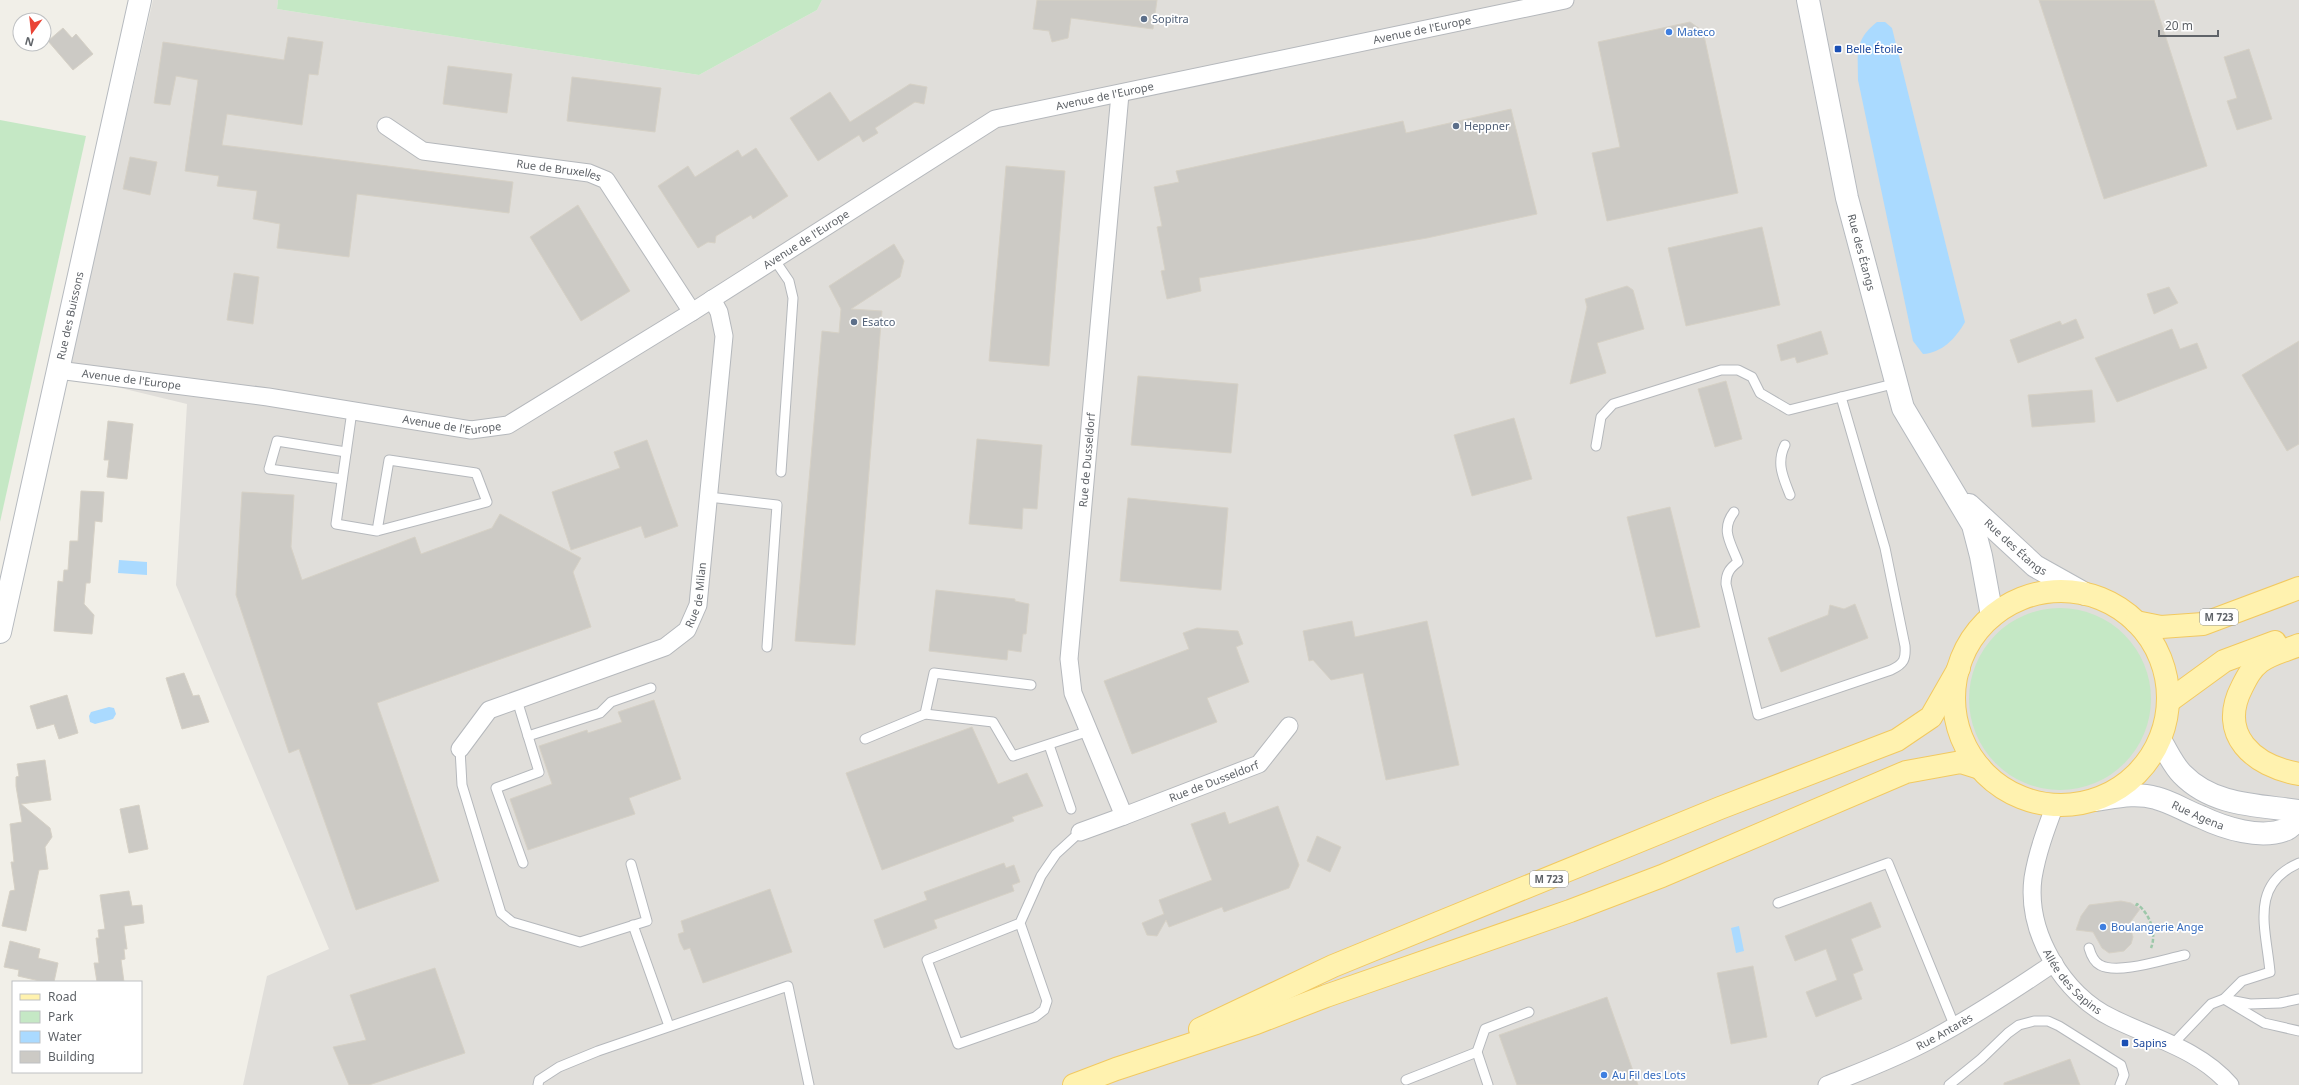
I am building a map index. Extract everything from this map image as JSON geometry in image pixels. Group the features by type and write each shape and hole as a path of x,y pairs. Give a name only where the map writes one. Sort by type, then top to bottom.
{"main road":[{"name":"Rue des Buissons","path":"0,632 140,0"},
{"name":"Rue des Étangs","path":"1808,0 1847,198 1903,408 1973,525 1992,616"},
{"name":"Rue des Étangs","path":"1953,490 2035,566 2085,594"},
{"name":"M 723","path":"2136,622 2161,627 2203,624 2299,588"},
{"path":"2065,591 2085,594 2113,604 2136,622 2150,638 2161,658 2167,679 2169,701 2166,721 2160,740 2145,766 2128,781 2095,800 2075,804 2055,805 2034,802 2014,794 1996,782 1980,768 1965,746 1957,721 1954,694 1959,668 1966,649 1978,631 1992,616 2009,605 2027,597 2046,592 2065,591"},
{"path":"2169,701 2224,661 2299,634"},
{"path":"2299,645 2261,661 2250,671 2237,697 2234,718 2237,734 2248,751 2269,766 2299,774"},
{"name":"M 723","path":"1116,1069 1333,966 1720,808 1897,740 1931,718 1959,668"},
{"path":"2160,740 2180,773 2200,789 2225,800 2251,806 2299,811"},
{"name":"M 723","path":"1074,1085 1116,1069 1256,1023 1326,996 1570,911 1662,876 1906,772 1961,762 1980,768"},
{"name":"Rue Agena","path":"2095,800 2134,794 2156,797 2175,804 2219,825 2246,831 2266,833 2287,829 2299,820"}],"street":[{"name":"Avenue de l'Europe","path":"58,370 268,397 471,430 508,425 692,312 996,119 1565,0"},
{"name":"Rue de Dusseldorf","path":"1120,94 1069,659 1073,693 1124,816"},
{"name":"Rue de Bruxelles","path":"386,126 423,151 589,173 606,180 692,312"},
{"name":"Rue de Milan","path":"460,749 489,710 666,647 687,630 698,605 724,336 719,312 712,299"},
{"name":"Rue de Dusseldorf","path":"1080,832 1259,764 1289,726"},
{"name":"Allée des Sapins","path":"2055,805 2040,849 2033,878 2033,891 2038,926 2047,951 2054,963 2064,979 2092,1006 2112,1018 2172,1044 2202,1061 2230,1085"},
{"name":"Rue Antarès","path":"1827,1085 1888,1061 1955,1026 2054,963"}],"lane":[{"path":"774,259 789,281 793,298 781,472"},
{"path":"1596,446 1601,417 1613,404 1721,370 1738,370 1752,377 1760,393 1789,410 1896,383"},
{"path":"1734,512 1727,521 1726,532 1738,562 1730,568 1726,575 1726,584 1758,715 1891,670 1901,665 1906,658 1905,646 1885,548 1841,397"},
{"path":"352,411 336,524 377,531 488,502 476,473 390,460 377,531"},
{"path":"342,479 270,469 277,441 346,452"},
{"path":"1785,445 1780,455 1780,467 1790,495"},
{"path":"709,497 777,505 767,647"},
{"path":"925,714 934,673 1031,685"},
{"path":"528,736 600,713 611,702 651,688"},
{"path":"517,700 540,772 496,788 523,863"},
{"path":"865,739 925,714 993,722 1013,756 1089,731"},
{"path":"1049,745 1071,809"},
{"path":"460,749 462,785 501,913 512,922 580,942 647,921 631,864"},
{"path":"1020,923 927,960 958,1044 1035,1017 1044,1010 1047,1001 1020,923 1041,876 1056,854 1080,832"},
{"path":"1778,903 1888,863 1955,1026"},
{"path":"2224,1000 2242,981 2270,972 2264,902 2275,878 2287,868 2299,863"},
{"path":"633,926 669,1026"},
{"path":"2089,948 2091,956 2100,965 2110,969 2127,968 2185,955"},
{"path":"538,1085 539,1080 559,1067 669,1026 788,986 809,1085"},
{"path":"2172,1044 2211,1004 2224,1000 2250,1004 2280,1003 2299,999"},
{"path":"2224,1000 2264,1023 2299,1031"},
{"path":"1488,1085 1477,1052 1485,1029 1529,1012"},
{"path":"1949,1085 1981,1059 2008,1033 2020,1025 2034,1021 2048,1021 2059,1026 2113,1059 2123,1069 2124,1074 2120,1085"},
{"path":"1406,1080 1477,1052"}],"path":[{"path":"2136,906 2137,904 2142,908 2152,925 2153,943 2150,951 2170,958"}],"shaded area":[{"path":"153,0 278,0 277,9 699,75 817,10 822,0 2299,0 2299,1085 243,1085 267,976 329,949 176,585 187,404 67,375"}],"green space":[{"path":"278,0 822,0 817,10 699,75 277,9"},
{"path":"0,120 86,136 0,522"},
{"path":"2051,608 2069,608 2095,615 2111,623 2130,641 2136,648 2144,664 2151,690 2151,708 2144,734 2136,750 2118,769 2111,775 2086,786 2069,790 2051,790 2025,783 2009,775 1984,750 1976,734 1971,717 1969,708 1969,690 1976,664 1984,648 2009,623 2025,615 2042,610"}],"water":[{"path":"1877,22 1885,22 1892,28 1965,322 1948,344 1930,353 1923,354 1913,341 1858,80 1858,55 1861,41 1864,35"},
{"path":"119,560 147,562 147,575 118,573"},
{"path":"109,707 114,708 116,714 113,719 95,724 90,722 89,716 91,712"},
{"path":"1739,926 1744,951 1736,953 1731,928"}],"building":[{"path":"1037,0 1157,0 1153,29 1071,18 1068,38 1052,42 1049,31 1033,29"},
{"path":"2039,0 2154,0 2207,166 2104,199"},
{"path":"1690,22 1703,31 1738,193 1607,221 1592,153 1620,147 1598,42"},
{"path":"63,28 72,38 76,34 93,54 73,70 52,46 52,38"},
{"path":"288,37 323,42 318,75 309,74 302,125 227,114 222,145 513,182 509,213 357,194 349,257 277,248 280,224 253,219 257,191 217,186 219,176 185,171 198,80 176,76 170,105 154,103 163,42 284,60"},
{"path":"2249,49 2272,119 2237,130 2227,101 2237,98 2224,57"},
{"path":"448,66 512,74 507,113 443,104"},
{"path":"572,77 661,88 655,132 567,121"},
{"path":"910,84 927,87 924,104 915,102 875,128 878,133 863,142 859,135 818,161 790,118 830,92 850,122"},
{"path":"1511,109 1537,214 1427,238 1199,278 1201,291 1167,299 1161,271 1165,270 1157,227 1162,226 1154,187 1179,182 1176,171 1403,121 1406,133"},
{"path":"756,148 788,196 753,219 751,215 716,236 715,243 708,242 698,248 658,186 688,166 695,177 738,150 742,157"},
{"path":"130,157 157,162 150,195 123,189"},
{"path":"1006,166 1065,171 1049,366 989,361"},
{"path":"578,205 630,291 581,321 530,237"},
{"path":"1762,227 1780,305 1686,326 1668,248"},
{"path":"894,244 904,261 900,277 851,309 882,311 855,645 795,641 822,331 839,333 841,309 829,286"},
{"path":"234,273 259,277 253,324 227,320"},
{"path":"1627,286 1633,290 1644,329 1597,343 1606,373 1570,384 1587,307 1585,299"},
{"path":"2169,287 2178,303 2154,314 2147,294"},
{"path":"2076,319 2084,338 2018,363 2010,340 2060,321 2062,325"},
{"path":"2172,329 2180,349 2197,343 2207,368 2117,402 2095,358"},
{"path":"1821,331 1828,354 1797,363 1795,357 1781,361 1777,345"},
{"path":"2299,341 2299,444 2287,451 2242,375"},
{"path":"1138,376 1238,384 1231,453 1131,445"},
{"path":"1726,381 1742,439 1715,447 1698,389"},
{"path":"2092,390 2095,422 2032,427 2028,395"},
{"path":"1514,418 1532,479 1472,496 1454,435"},
{"path":"108,421 133,424 127,479 107,477 109,460 104,460"},
{"path":"977,439 1042,445 1037,509 1023,508 1022,529 969,524"},
{"path":"647,440 678,526 645,538 641,526 571,550 552,492 620,468 614,452"},
{"path":"81,491 104,492 102,522 95,521 90,583 86,583 84,604 94,615 92,634 54,631 58,581 63,582 64,570 68,570 70,541 78,541"},
{"path":"242,492 294,495 291,547 302,580 415,537 421,554 492,528 500,514 581,558 573,572 591,627 377,703 439,881 356,910 299,749 289,753 236,595"},
{"path":"1128,498 1228,508 1221,590 1120,581"},
{"path":"1670,507 1700,627 1656,637 1627,517"},
{"path":"936,590 1015,599 1015,601 1029,604 1026,634 1023,634 1021,652 1008,650 1007,660 929,651"},
{"path":"1855,604 1868,638 1781,672 1768,638 1828,615 1830,605 1844,609"},
{"path":"1352,621 1355,637 1427,621 1459,765 1386,780 1363,673 1331,680 1313,660 1309,661 1303,631"},
{"path":"1197,628 1238,631 1243,644 1236,647 1249,682 1207,698 1217,722 1132,754 1104,681 1189,649 1183,633"},
{"path":"184,673 193,696 199,695 209,722 182,729 166,678"},
{"path":"67,695 78,733 59,739 54,724 37,729 30,706"},
{"path":"654,700 681,779 629,798 635,814 528,850 510,799 552,784 539,746 587,730 588,733 622,722 618,712"},
{"path":"972,727 998,784 1027,773 1043,806 1012,817 1014,821 882,870 846,773"},
{"path":"45,760 51,800 21,804 50,828 52,837 45,847 48,869 39,870 26,931 2,926 10,891 15,890 11,862 14,862 10,824 22,822 16,786 16,777 19,776 17,764"},
{"path":"139,805 148,849 129,853 120,809"},
{"path":"1278,806 1299,865 1289,888 1224,912 1222,907 1169,927 1166,920 1157,936 1147,935 1142,923 1164,914 1159,900 1212,880 1191,824 1225,812 1229,824"},
{"path":"1317,836 1341,847 1330,872 1307,861"},
{"path":"1004,863 1006,868 1014,865 1020,882 1012,885 1014,891 934,920 937,928 884,948 874,920 927,900 924,892"},
{"path":"770,889 792,952 703,983 690,948 684,950 680,942 678,934 684,932 681,921"},
{"path":"129,891 132,906 142,905 144,923 124,926 127,949 124,949 125,959 121,960 124,981 97,981 94,963 99,963 96,938 99,938 98,930 105,929 100,895"},
{"name":"Boulangerie Ange","path":"2121,901 2131,903 2140,909 2129,924 2133,937 2131,944 2124,951 2109,953 2102,948 2093,932 2076,930 2081,916 2089,905"},
{"path":"1871,902 1881,927 1851,939 1863,970 1853,974 1862,999 1816,1017 1806,992 1837,980 1826,949 1795,961 1785,936"},
{"path":"10,941 40,949 38,958 58,963 54,981 40,981 18,976 19,970 4,967"},
{"path":"1753,966 1767,1037 1731,1044 1717,973"},
{"path":"435,968 465,1053 369,1085 349,1085 333,1047 366,1040 350,995"},
{"path":"1607,997 1638,1085 1517,1085 1499,1035"},
{"path":"2070,1059 2080,1085 2004,1085 2004,1083"}],"place":[{"name":"Sopitra","path":"1144,19"},
{"name":"Mateco","path":"1669,32"},
{"name":"Belle Étoile","path":"1838,49"},
{"name":"Heppner","path":"1456,126"},
{"name":"Esatco","path":"854,322"},
{"name":"Boulangerie Ange","path":"2103,927"},
{"name":"Sapins","path":"2125,1043"},
{"name":"Au Fil des Lots","path":"1604,1075"}]}
